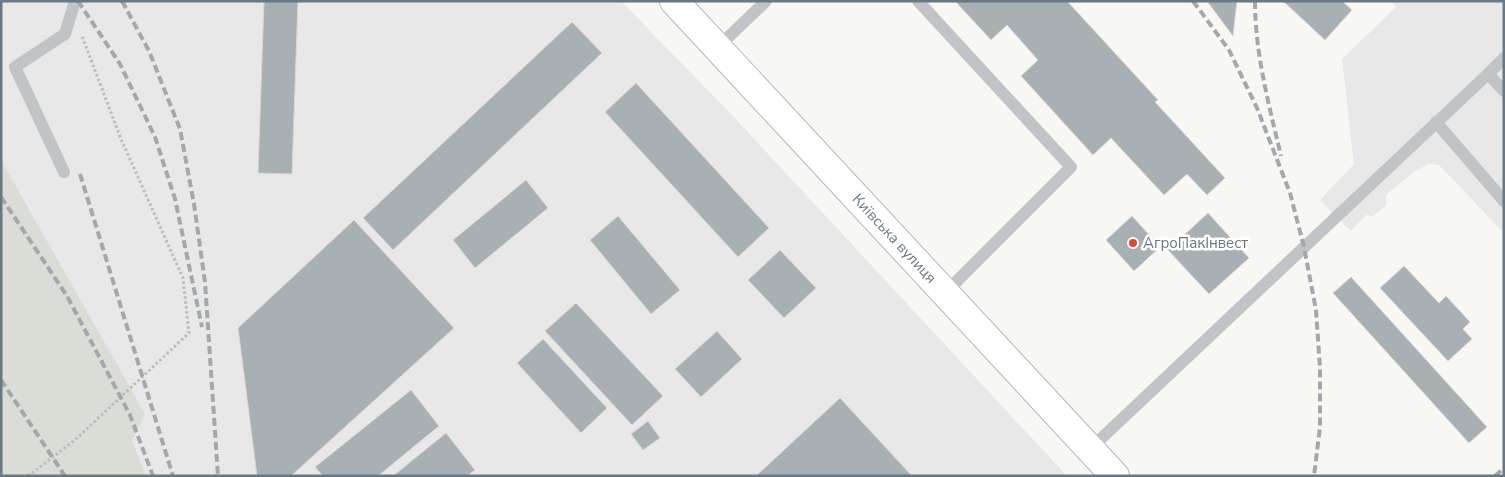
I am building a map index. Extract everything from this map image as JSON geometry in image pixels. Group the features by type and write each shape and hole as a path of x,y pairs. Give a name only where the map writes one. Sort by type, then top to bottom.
{"main road":[{"name":"Київська вулиця","path":"674,1 1115,476"}],"lane":[{"path":"717,48 766,1"},
{"path":"918,1 1071,167 946,292"},
{"path":"64,172 15,67 65,34 74,6"},
{"path":"1090,449 1504,58"},
{"path":"1488,74 1504,91"},
{"path":"1436,122 1504,200"}],"path":[{"path":"28,476 75,440 188,333 184,278 121,139 74,6"}],"shaded area":[{"path":"1,1 621,1 731,114 1067,476 1,476"},
{"path":"1391,1 1504,1 1504,233 1439,165 1429,164 1415,171 1386,195 1386,206 1373,216 1366,215 1351,231 1320,200 1354,164 1342,59 1396,7"},
{"path":"1,160 145,414 132,441 146,476 1,476"}],"building":[{"path":"264,1 298,1 292,174 258,173"},
{"path":"955,1 1067,1 1158,100 1155,102 1225,178 1207,195 1187,174 1164,195 1111,138 1093,155 1021,76 1038,60 1007,25 991,40"},
{"path":"1207,1 1237,1 1233,36"},
{"path":"1283,1 1342,1 1352,10 1325,40"},
{"path":"572,22 602,53 393,250 363,218"},
{"path":"636,83 769,228 738,257 605,112"},
{"path":"526,180 548,208 475,268 453,240"},
{"path":"1208,213 1249,258 1209,294 1168,250"},
{"path":"618,216 680,290 651,314 590,240"},
{"name":"АгроПакІнвест","path":"1132,216 1160,247 1134,271 1106,240"},
{"path":"354,220 454,328 291,476 257,476 238,328"},
{"path":"780,250 816,288 784,318 748,280"},
{"path":"1404,266 1439,303 1446,296 1470,322 1463,329 1472,339 1448,361 1380,288"},
{"path":"1351,277 1487,427 1469,443 1333,293"},
{"path":"576,303 663,396 632,425 545,331"},
{"path":"717,331 742,359 701,397 675,369"},
{"path":"543,339 607,408 581,433 517,363"},
{"path":"411,390 439,426 378,476 323,476 315,467"},
{"path":"840,398 912,476 756,476"},
{"path":"648,421 660,438 643,450 631,434"},
{"path":"446,433 475,470 467,476 393,476"}],"railway":[{"path":"78,1 120,64 155,137 175,199 202,327"},
{"path":"122,1 149,51 180,129 194,204 205,282 218,476"},
{"path":"1193,1 1229,50 1257,108 1290,193 1304,247 1316,310 1320,368 1320,427 1314,476"},
{"path":"1255,1 1260,60 1281,156"},
{"path":"80,174 173,476"},
{"path":"1,197 67,296 130,415 153,476"},
{"path":"1,380 65,476"},
{"path":"1495,476 1504,468"}],"place":[{"name":"АгроПакІнвест","path":"1133,243"}]}
